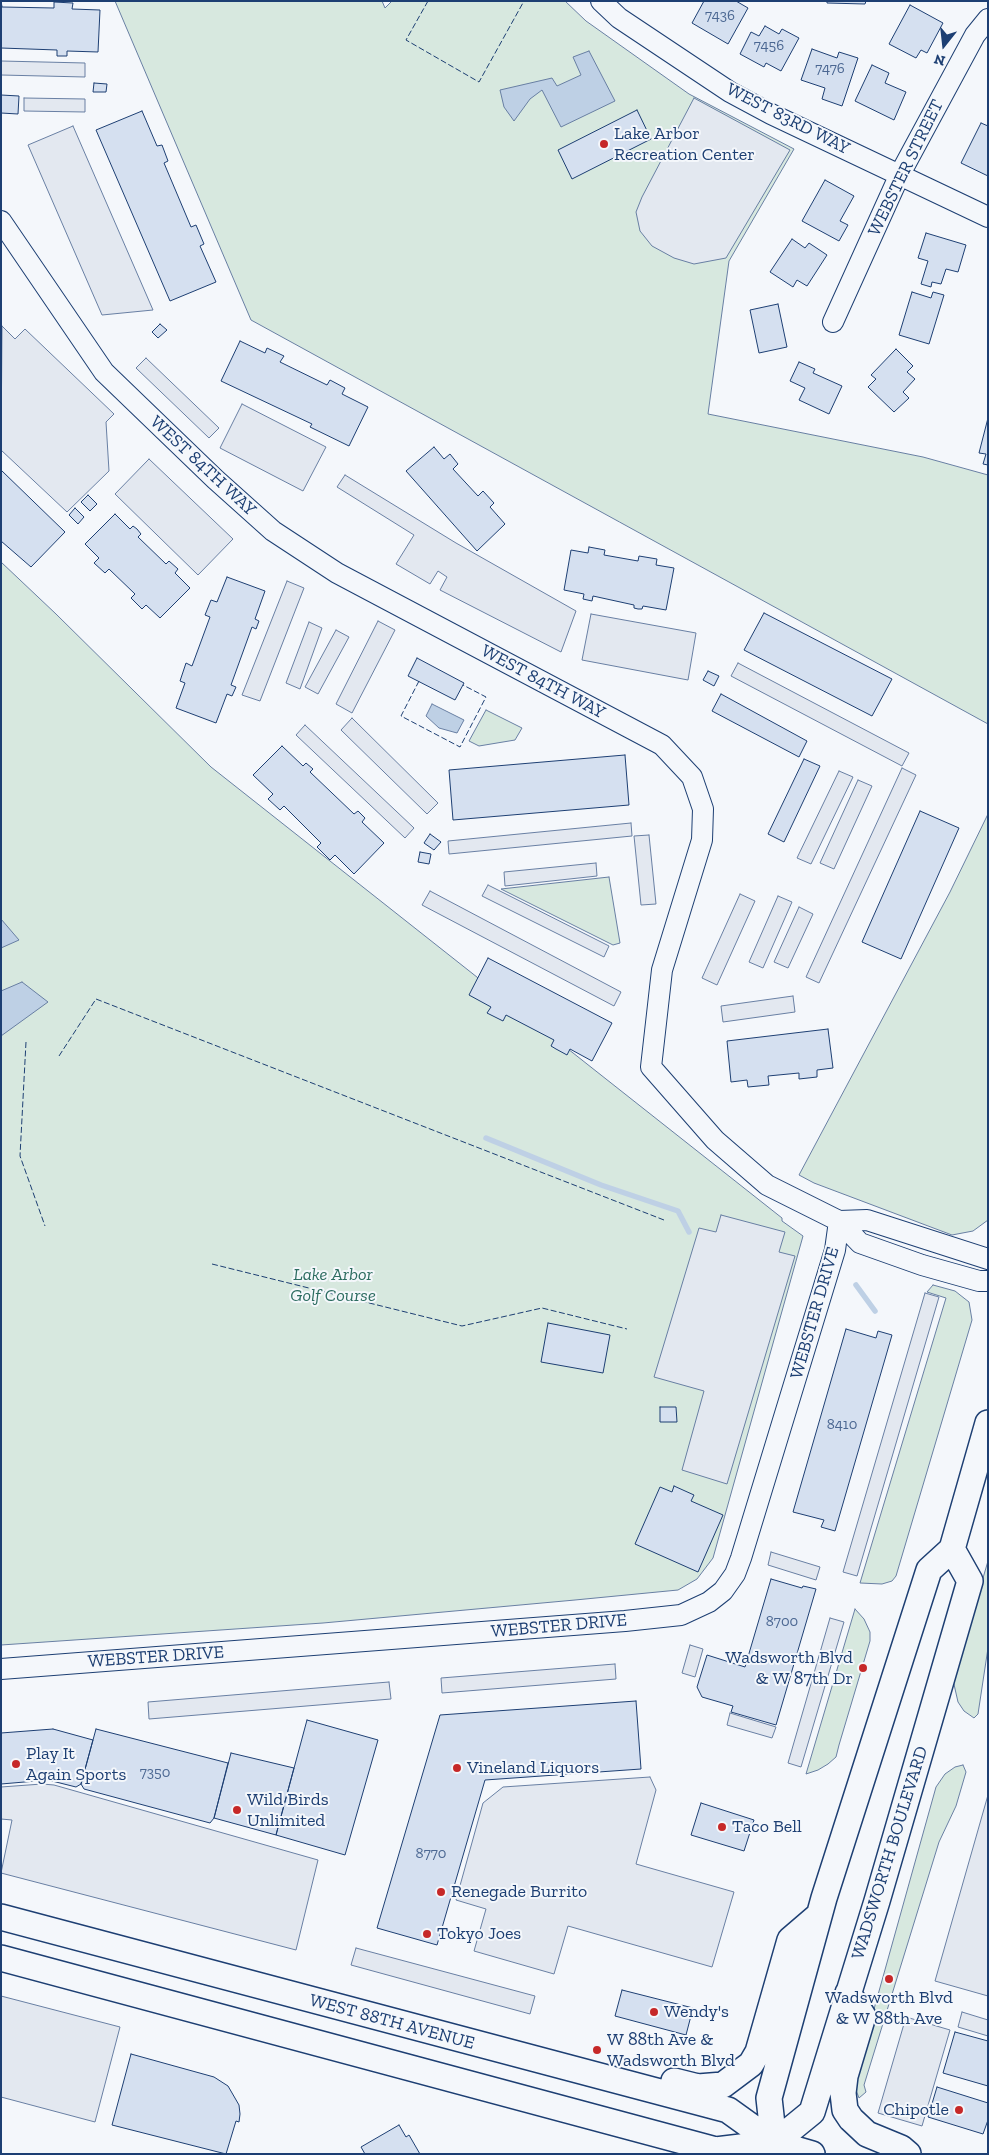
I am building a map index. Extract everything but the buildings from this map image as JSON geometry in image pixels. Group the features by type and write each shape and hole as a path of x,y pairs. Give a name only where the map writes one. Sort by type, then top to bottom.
{"main road":[{"path":"772,2148 769,2098 818,1916 930,1570 952,1549 988,1423"},
{"name":"WADSWORTH BOULEVARD","path":"772,2148 812,2112 877,1901 970,1581 952,1549"},
{"path":"626,2084 656,2076 698,2087 723,2084 751,2064 758,2052 790,1940 818,1916"},
{"name":"WEST 88TH AVENUE","path":"1,1917 728,2110 772,2148"},
{"name":"WEST 88TH AVENUE","path":"1,1958 716,2150 772,2148 812,2154"},
{"path":"848,1993 863,2016 845,2076 843,2094 845,2110 851,2119 867,2134 901,2148 908,2154"},
{"path":"636,2128 678,2154"}],"street":[{"name":"WEST 83RD WAY","path":"602,1 620,18 730,92 771,114 988,217"},
{"name":"WEBSTER STREET","path":"833,322 900,174 975,35 988,19"},
{"name":"WEST 84TH WAY","path":"1,221 104,372 215,479 273,531 337,573 662,745 692,776 703,809 702,840 662,970 651,1067 715,1140 767,1185 839,1221 860,1243 922,1266 979,1282 988,1281"},
{"name":"WEST 84TH WAY","path":"839,1221 867,1220 988,1259"},
{"name":"WEBSTER DRIVE","path":"1,1669 625,1621 681,1615 709,1602 723,1591 735,1574 741,1558 835,1250 839,1221"}],"green space":[{"path":"115,1 382,1 385,8 392,1 565,1 586,21 689,94 794,149 729,261 708,414 923,457 988,475 988,724 251,320"},
{"name":"Lake Arbor Golf Course","path":"1,562 211,767 803,1236 713,1558 697,1579 678,1590 575,1600 323,1623 1,1645"},
{"path":"486,710 522,728 515,740 479,746 469,741"},
{"path":"988,814 988,1220 973,1231 952,1235 814,1183 799,1175 950,892"},
{"path":"609,877 620,943 613,945 501,889"},
{"path":"933,1285 955,1291 969,1302 972,1320 896,1576 892,1581 882,1584 860,1583 946,1298 927,1292"},
{"path":"988,1561 988,1648 978,1714 974,1718 964,1711 958,1702 953,1680"},
{"path":"855,1609 864,1619 870,1632 870,1641 836,1757 818,1770 806,1774"},
{"path":"963,1765 966,1772 956,1806 939,1842 864,2085 866,2092 859,2098 856,2090 857,2070 936,1787 945,1774 955,1767"}],"shaded area":[{"path":"1,61 85,63 85,77 1,75"},
{"path":"24,98 85,99 85,112 24,111"},
{"path":"694,98 790,150 726,258 694,264 674,258 652,246 640,231 636,212"},
{"path":"73,126 153,310 102,315 28,145"},
{"path":"2,326 15,339 25,329 114,414 106,422 109,471 67,512 1,450"},
{"path":"146,358 219,428 209,438 136,368"},
{"path":"242,404 326,447 303,491 220,448"},
{"path":"149,459 233,539 198,575 115,494"},
{"path":"345,475 456,543 576,611 561,652 440,590 447,577 438,571 430,584 396,564 414,535 337,487"},
{"path":"287,581 304,588 260,701 242,695"},
{"path":"591,614 696,633 688,680 582,660"},
{"path":"378,621 395,630 352,713 336,704"},
{"path":"309,622 322,628 300,689 286,683"},
{"path":"336,630 349,637 318,694 305,687"},
{"path":"738,663 909,753 902,766 731,676"},
{"path":"352,718 438,803 427,814 341,730"},
{"path":"305,725 414,828 405,838 296,735"},
{"path":"902,768 916,775 819,983 806,977"},
{"path":"839,771 853,777 811,864 797,858"},
{"path":"858,780 872,786 834,869 820,863"},
{"path":"631,823 632,836 449,854 448,841"},
{"path":"649,835 656,904 641,905 634,836"},
{"path":"596,863 597,876 505,886 504,872"},
{"path":"488,885 609,946 604,957 482,896"},
{"path":"430,891 621,992 614,1006 422,905"},
{"path":"740,894 755,901 717,985 702,978"},
{"path":"778,896 792,902 763,968 749,962"},
{"path":"799,907 813,914 788,968 774,962"},
{"path":"793,996 795,1012 723,1022 721,1006"},
{"path":"721,1215 785,1232 779,1252 795,1256 727,1484 682,1470 704,1391 654,1377 699,1228 716,1232"},
{"path":"925,1293 939,1297 857,1576 843,1572"},
{"path":"771,1552 820,1567 816,1580 768,1565"},
{"path":"830,1618 844,1622 801,1767 788,1763"},
{"path":"690,1645 703,1649 695,1677 682,1673"},
{"path":"615,1664 616,1679 442,1693 441,1678"},
{"path":"389,1682 391,1699 149,1719 148,1702"},
{"path":"730,1713 776,1727 772,1738 727,1725"},
{"path":"650,1777 656,1790 636,1864 734,1892 712,1967 568,1926 554,1974 474,1951 486,1909 456,1900 483,1803 503,1787"},
{"path":"54,1785 318,1860 296,1950 1,1873 12,1820 1,1819 1,1787"},
{"path":"988,1795 988,1996 935,1981"},
{"path":"356,1948 535,1996 530,2014 351,1965"},
{"path":"1,1996 120,2027 95,2122 1,2097"},
{"path":"962,2012 988,2020 988,2036 958,2027"},
{"path":"906,2017 950,2030 922,2126 878,2113"}],"water":[{"path":"589,51 615,101 561,127 542,90 530,99 514,121 504,107 500,90 552,78 557,86 581,75 573,57"},
{"path":"432,704 464,720 457,733 439,728 426,716"},
{"path":"1,919 19,940 1,948"},
{"path":"22,982 48,1002 1,1036 1,991"}],"waterway":[{"path":"486,1138 601,1185 678,1211 689,1232"},
{"path":"856,1285 875,1311"}],"fence":[{"path":"428,1 406,40 479,82 524,1"},
{"path":"419,681 401,716 460,747 486,697 463,685"},
{"path":"59,1056 96,999 664,1220"},
{"path":"26,1042 20,1156 45,1226"},
{"path":"212,1264 462,1326 542,1308 627,1329"}],"place":[{"name":"Lake Arbor Recreation Center","path":"604,144"},
{"name":"Wadsworth Blvd & W 87th Dr","path":"863,1668"},
{"name":"Play It Again Sports","path":"16,1764"},
{"name":"Vineland Liquors","path":"457,1768"},
{"name":"Wild Birds Unlimited","path":"237,1810"},
{"name":"Taco Bell","path":"722,1827"},
{"name":"Renegade Burrito","path":"441,1892"},
{"name":"Tokyo Joes","path":"427,1934"},
{"name":"Wadsworth Blvd & W 88th Ave","path":"889,1979"},
{"name":"Wendy's","path":"654,2012"},
{"name":"W 88th Ave & Wadsworth Blvd","path":"597,2050"},
{"name":"Chipotle","path":"959,2110"}]}
